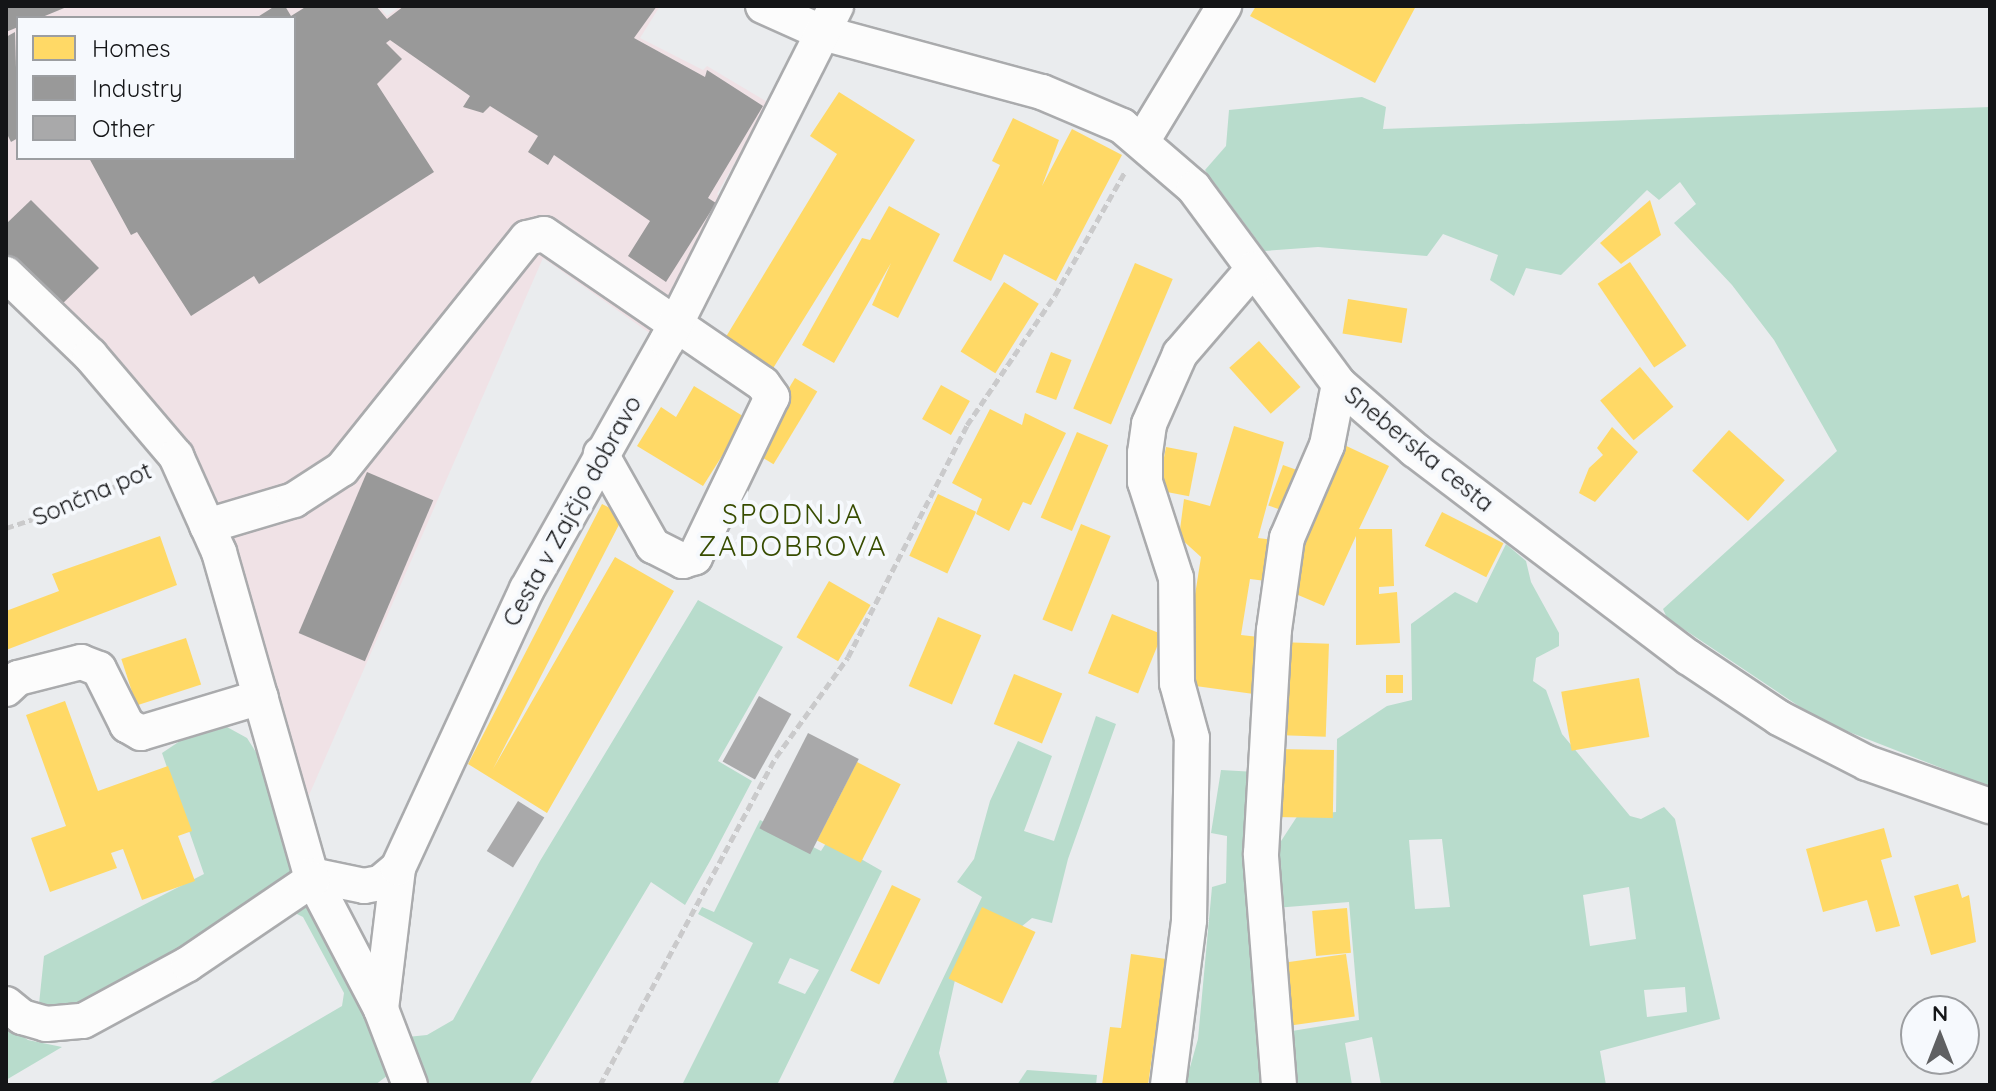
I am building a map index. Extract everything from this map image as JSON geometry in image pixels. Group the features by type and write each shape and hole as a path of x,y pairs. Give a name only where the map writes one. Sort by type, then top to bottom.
{"street":[{"name":"Sneberska cesta","path":"763,6 829,20 1054,96 1143,140 1194,188 1339,384 1415,450 1688,657 1768,711 1867,763 1990,806"},
{"path":"1143,140 1224,6"},
{"name":"Cesta v Zajčjo dobravo","path":"381,1009 398,868 481,682 601,454 675,325 829,20"},
{"path":"207,526 294,500 342,469 527,238 544,234 763,384 772,397 695,557 683,561 653,546 601,454"},
{"path":"1168,1085 1189,920 1192,738 1177,683 1176,578 1145,482 1145,453 1149,424 1180,354 1253,269"},
{"name":"Cesta v Zajčjo dobravo","path":"6,274 90,355 176,456 207,526 261,697 312,877 381,1009 410,1085"},
{"path":"1279,1085 1261,854 1274,630 1287,538 1327,445 1339,384"},
{"path":"6,689 18,678 81,662 99,669 127,725 141,733 261,697"},
{"path":"6,1004 22,1017 46,1024 83,1021 188,964 312,877 364,886 380,883 398,868"}],"path":[{"path":"600,1085 776,757 848,657 967,425 1055,295 1143,140"},
{"name":"Sončna pot","path":"6,528 76,505 176,456"}],"shaded area":[{"path":"6,6 379,6 387,16 401,6 660,6 640,38 703,70 707,66 769,103 717,194 725,202 651,334 543,258 303,809 198,477 6,263"}],"green space":[{"path":"1362,97 1386,107 1383,129 1990,107 1990,787 1821,721 1667,618 1663,609 1837,451 1774,340 1732,285 1674,223 1696,204 1680,182 1659,200 1647,190 1561,275 1526,268 1514,296 1490,280 1498,255 1443,234 1427,256 1318,247 1265,251 1205,170 1226,146 1229,110"},
{"path":"1506,544 1526,561 1531,582 1559,633 1559,646 1536,658 1533,681 1546,690 1562,734 1630,816 1641,819 1664,807 1675,819 1720,1019 1600,1051 1606,1085 1381,1085 1372,1037 1345,1043 1352,1085 1286,1085 1281,1043 1292,1031 1359,1020 1349,902 1275,908 1270,858 1298,815 1336,812 1337,739 1387,706 1412,700 1411,624 1455,592 1477,603","holes":["1442,839 1450,907 1415,909 1409,840","1629,887 1636,939 1590,946 1583,895","1685,987 1687,1012 1647,1017 1644,990"]},
{"path":"698,600 783,647 718,761 752,781 710,861 685,905 651,882 529,1085 423,1085 407,1037 427,1035 453,1020 540,861"},
{"path":"1096,716 1116,724 1068,859 1052,923 1032,918 955,980 939,1053 948,1085 892,1085 982,897 957,882 974,859 990,801 1018,741 1052,756 1024,831 1054,841"},
{"path":"227,727 247,738 261,760 294,863 292,872 109,998 58,1008 39,1004 44,956 204,874 162,753 180,741"},
{"path":"1221,770 1256,772 1272,1085 1185,1085 1198,1039 1212,887 1226,883 1227,836 1211,833"},
{"path":"760,820 821,851 828,840 882,871 777,1085 682,1085 753,943 698,914 702,907 714,912","holes":["790,958 819,970 805,994 778,983"]},
{"path":"309,902 396,1069 375,1085 207,1085 342,1006 344,993 303,917 293,912"},
{"path":"6,1025 28,1040 62,1047 6,1080"},
{"path":"1027,1070 1097,1075 1096,1085 1017,1085"}],"building: Homes":[{"path":"1256,6 1416,6 1375,83 1250,16"},
{"path":"839,92 915,140 772,370 724,340 837,154 810,136"},
{"path":"1013,118 1059,140 1042,186 1072,129 1122,155 1056,281 1004,254 991,281 953,261 1000,165 992,161"},
{"path":"1650,200 1661,235 1621,264 1600,243"},
{"path":"889,206 940,234 898,318 872,305 891,263 834,363 802,345 862,238 870,240"},
{"path":"1630,262 1686,346 1654,368 1598,284"},
{"path":"1135,263 1173,279 1111,424 1073,408"},
{"path":"1004,282 1039,304 995,373 961,352"},
{"path":"1348,299 1407,308 1402,343 1343,334"},
{"path":"1259,341 1300,387 1271,414 1229,368"},
{"path":"1051,352 1072,360 1056,400 1036,392"},
{"path":"1640,367 1673,407 1634,440 1600,400"},
{"path":"795,378 817,391 774,464 751,451"},
{"path":"941,385 970,401 951,435 922,419"},
{"path":"694,386 746,418 703,486 637,446 661,407 676,417"},
{"path":"990,409 1022,425 1025,413 1066,433 1031,505 1023,502 1009,531 976,514 982,499 952,483"},
{"path":"1234,426 1284,442 1258,538 1275,540 1266,581 1250,579 1241,635 1268,638 1261,695 1181,684 1201,557 1179,537 1184,499 1210,506"},
{"path":"1612,427 1638,452 1595,502 1579,493 1589,468 1603,455 1597,448"},
{"path":"1729,430 1785,480 1748,521 1692,471"},
{"path":"1077,432 1108,445 1072,531 1041,518"},
{"path":"1340,443 1389,466 1359,529 1392,529 1394,586 1379,587 1379,594 1397,592 1400,643 1356,645 1356,536 1324,606 1284,589 1304,544 1294,538"},
{"path":"1166,447 1197,453 1189,496 1158,490"},
{"path":"1283,465 1305,473 1290,513 1268,505"},
{"path":"938,494 976,512 947,573 909,556"},
{"path":"602,504 624,515 493,769 615,557 674,591 547,813 468,764"},
{"path":"1442,512 1503,543 1486,577 1425,546"},
{"path":"1081,524 1111,536 1072,631 1042,619"},
{"path":"160,536 177,585 6,650 6,611 59,591 52,574"},
{"path":"829,581 871,605 838,661 796,637"},
{"path":"1112,614 1162,634 1138,694 1088,673"},
{"path":"938,617 981,635 952,704 909,686"},
{"path":"186,638 201,685 136,706 121,659"},
{"path":"1279,642 1329,644 1326,737 1276,735"},
{"path":"1014,674 1062,693 1042,744 994,724"},
{"path":"1386,675 1403,675 1403,693 1386,693"},
{"path":"1639,678 1649,737 1572,751 1561,692"},
{"path":"65,701 98,791 168,766 192,831 178,836 195,881 142,900 123,849 111,853 117,868 50,892 31,838 66,826 26,715"},
{"path":"1276,749 1334,750 1333,818 1275,817"},
{"path":"857,762 901,784 861,863 817,840"},
{"path":"1884,828 1892,857 1881,860 1900,926 1876,932 1867,900 1823,912 1806,849"},
{"path":"1958,884 1962,898 1969,895 1976,942 1931,955 1914,896"},
{"path":"892,885 921,899 879,984 850,970"},
{"path":"982,907 1035,932 1002,1004 949,979"},
{"path":"1347,908 1351,953 1316,956 1312,911"},
{"path":"1131,954 1166,959 1148,1085 1102,1085 1110,1027 1121,1028"},
{"path":"1346,954 1355,1016 1283,1026 1275,964"}],"building: Industry":[{"path":"6,6 69,6 45,16 16,16 16,28 6,32"},
{"path":"275,6 285,6 291,16 259,16"},
{"path":"307,6 376,6 387,19 404,6 657,6 634,38 705,77 707,70 763,106 708,198 716,203 666,282 628,256 650,221 554,155 548,165 528,152 538,136 490,106 483,113 463,107 470,96 390,40 386,43 402,59 377,84 434,172 259,284 254,276 191,316 137,232 131,235 90,160 296,160 296,16 291,16"},
{"path":"15,32 16,139 11,142 6,132 6,37"},
{"path":"31,200 99,268 56,310 6,259 6,224"},
{"path":"367,472 433,500 365,661 299,633"}],"building: Other":[{"path":"759,696 791,714 755,780 723,762"},
{"path":"808,733 859,759 810,854 759,828"},
{"path":"518,801 544,817 513,867 487,851"}],"district":[{"name":"SPODNJA ZADOBROVA","path":"793,530"}]}
